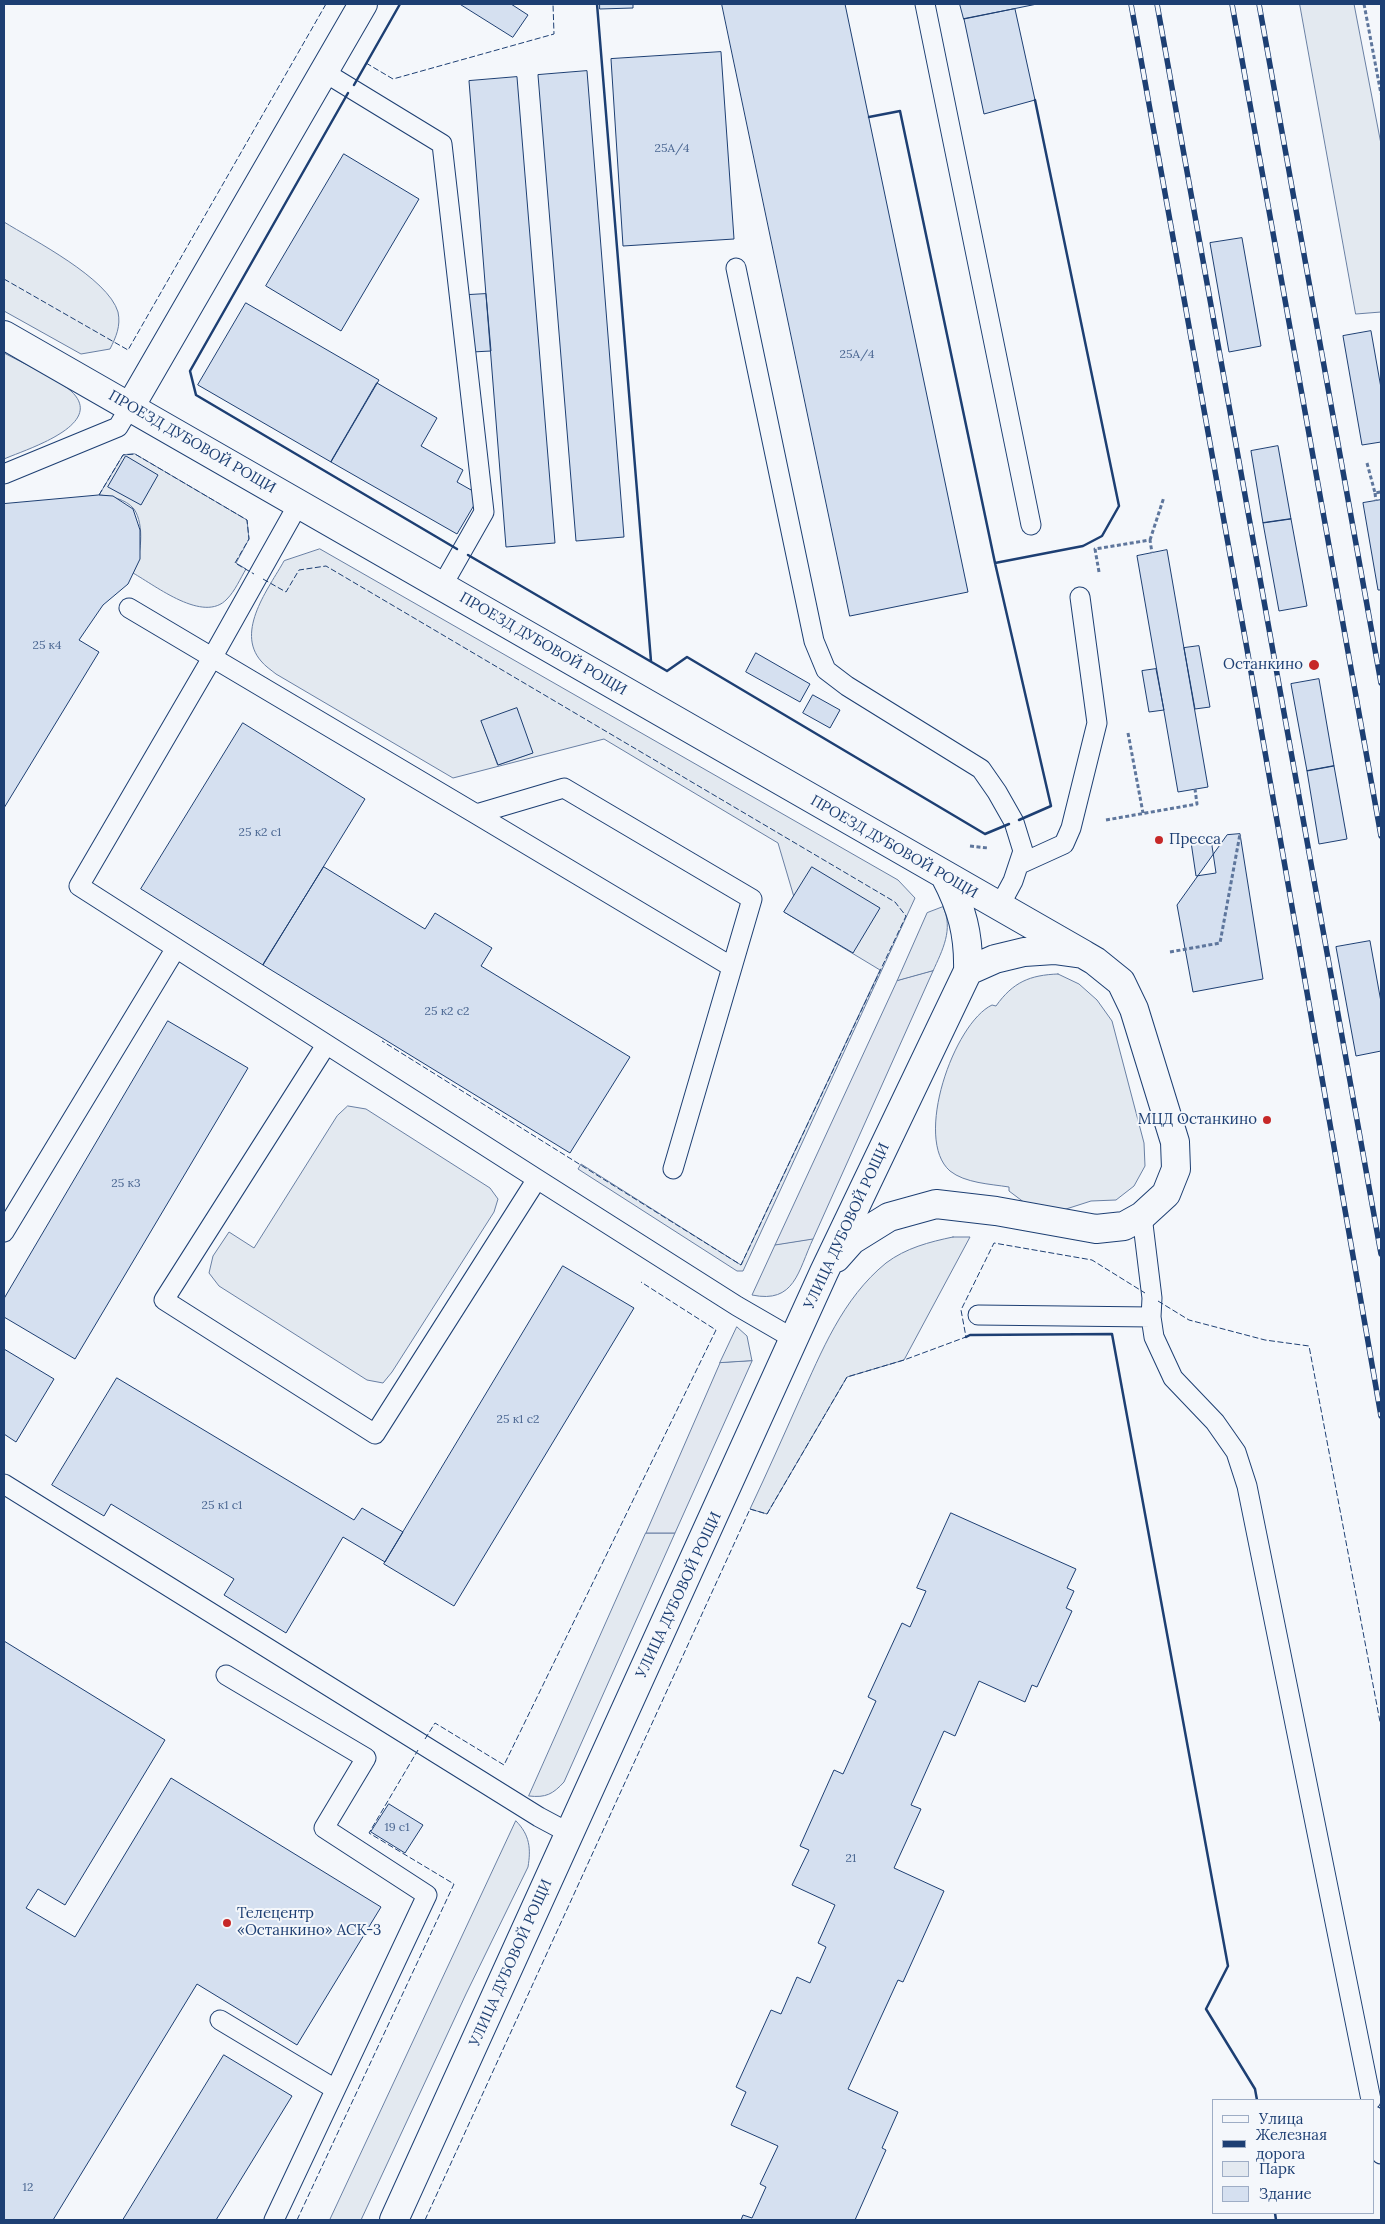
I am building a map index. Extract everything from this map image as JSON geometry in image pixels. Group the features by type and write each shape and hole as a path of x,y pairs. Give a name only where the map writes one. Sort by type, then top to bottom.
{"street":[{"path":"130,406 363,4"},
{"name":"ПРОЕЗД ДУБОВОЙ РОЩИ","path":"4,335 1083,954 1095,961 1120,982 1134,1008 1175,1142 1176,1169 1166,1194 1142,1216 1124,1226 1096,1229 936,1204 889,1217 852,1240 824,1272"},
{"path":"945,876 957,898 965,922 969,947 968,972 995,959 1024,952 1054,950 1083,954"},
{"name":"УЛИЦА ДУБОВОЙ РОЩИ","path":"394,2220 724,1497 824,1272 968,972"}],"lane":[{"path":"925,4 1031,525"},
{"path":"324,72 442,144 484,512 442,586"},
{"path":"736,268 814,641 826,670 847,686 981,769 1014,822 1023,851 1020,864 999,907"},
{"path":"4,474 118,427 130,406"},
{"path":"299,503 212,658 79,886 537,1179 794,1339"},
{"path":"1020,864 1064,844 1071,828 1097,723 1080,596"},
{"path":"129,608 732,967"},
{"path":"476,814 564,788 752,898 673,1169"},
{"path":"4,1232 176,948"},
{"path":"326,1045 164,1300 375,1434 537,1179"},
{"path":"1142,1216 1152,1298 1151,1317 1154,1337 1173,1378 1215,1422 1236,1452 1247,1486 1371,2099"},
{"path":"978,1315 1151,1317"},
{"path":"4,1484 539,1817 569,1833"},
{"path":"226,1675 366,1758 324,1828 427,1895 274,2220"},
{"path":"220,2020 335,2089"},
{"path":"1375,2121 1381,2154"}],"path":[{"path":"1364,4 1381,94"},
{"path":"1367,464 1376,500"},
{"path":"1375,493 1381,492"},
{"path":"1150,540 1164,497"},
{"path":"1170,952 1220,943 1240,834"}],"green space":[{"path":"1300,4 1354,4 1381,144 1381,312 1356,314"},
{"path":"4,222 50,249 85,273 111,299 118,312 119,322 116,336 110,349 81,354 4,311"},
{"path":"4,353 65,386 80,403 79,415 71,425 59,434 4,459"},
{"path":"135,454 247,520 249,539 236,563 246,569 230,596 217,606 193,605 180,600 133,573 141,541 140,524 134,509 122,500 99,495 123,455"},
{"path":"320,549 898,880 915,898 743,1271 737,1271 578,1169 581,1164 741,1265 880,970 784,912 794,897 778,843 604,739 453,778 276,674 261,661 254,649 252,637 253,623 257,610 284,561","holes":["482,721 532,753 498,765"]},
{"path":"943,907 947,923 946,940 933,971 897,981 927,913"},
{"path":"1058,974 1079,984 1097,1000 1112,1021 1144,1143 1145,1166 1134,1186 1116,1200 1091,1201 1063,1210 1029,1206 1009,1191 1009,1187 978,1182 956,1175 950,1171 940,1155 936,1134 937,1109 943,1083 952,1057 964,1034 978,1016 992,1005 996,1006 1009,991 1023,981 1039,976"},
{"path":"348,1106 366,1109 490,1188 498,1199 494,1212 392,1372 383,1383 367,1380 219,1286 209,1273 213,1256 229,1232 254,1248 337,1116"},
{"path":"953,1237 970,1237 904,1360 847,1377 767,1514 750,1509 816,1363 845,1309 871,1277 886,1263 918,1246"},
{"path":"813,1239 798,1273 786,1290 778,1295 752,1295 775,1245"},
{"path":"737,1327 747,1336 752,1361 720,1363"},
{"path":"646,1533 675,1533 564,1782 549,1794 529,1796"},
{"path":"516,1821 527,1837 528,1867 466,1994 361,2220 330,2220"}],"shaded area":[{"path":"933,971 813,1239 775,1245 897,981"},
{"path":"752,1361 675,1533 646,1533 720,1363"}],"building":[{"path":"460,4 511,4 528,15 513,37"},
{"path":"600,4 633,4 633,8 600,9"},
{"path":"722,4 845,4 968,592 850,616"},
{"path":"960,4 1037,4 964,19"},
{"path":"1015,9 1035,100 984,114 964,19"},
{"path":"721,52 734,239 623,246 611,59"},
{"path":"587,71 624,537 576,541 538,75"},
{"path":"517,77 555,543 506,547 469,81"},
{"path":"344,154 419,199 341,331 266,286"},
{"path":"1242,238 1261,346 1229,352 1210,243"},
{"path":"486,294 491,351 472,352 468,295"},
{"path":"246,303 379,380 331,462 198,385"},
{"path":"1371,331 1381,388 1381,442 1362,445 1343,336"},
{"path":"377,383 437,418 421,446 463,470 457,482 480,495 457,534 331,462"},
{"path":"1278,446 1291,519 1263,523 1251,451"},
{"path":"126,456 158,475 141,505 108,487"},
{"path":"99,495 113,496 133,509 140,530 140,559 128,584 103,605 79,640 99,652 4,808 4,504"},
{"path":"1381,500 1381,590 1378,590 1363,503"},
{"path":"1291,519 1307,606 1279,611 1263,523"},
{"path":"1167,550 1208,787 1178,792 1137,556"},
{"path":"1199,646 1210,707 1195,709 1184,648"},
{"path":"756,653 810,684 800,702 746,672"},
{"path":"1156,669 1164,710 1149,712 1142,671"},
{"path":"1319,679 1334,766 1307,771 1291,684"},
{"path":"813,695 840,710 830,728 803,713"},
{"path":"517,708 533,753 498,765 481,721"},
{"path":"243,723 365,799 263,965 141,889"},
{"path":"1334,766 1347,839 1319,844 1307,771"},
{"path":"1240,834 1263,979 1193,992 1177,905 1227,835"},
{"path":"1211,839 1216,873 1196,876 1191,842"},
{"path":"324,867 425,929 435,913 492,948 481,966 630,1057 570,1153 263,965"},
{"path":"812,867 880,908 853,953 784,912"},
{"path":"1370,941 1381,1002 1381,1051 1356,1056 1336,947"},
{"path":"168,1021 248,1068 75,1359 4,1317 4,1299"},
{"path":"563,1266 634,1308 454,1606 384,1564"},
{"path":"4,1349 54,1379 16,1442 4,1434"},
{"path":"117,1378 354,1520 362,1508 403,1532 385,1562 343,1537 286,1633 224,1595 234,1579 111,1504 104,1516 52,1485"},
{"path":"951,1513 1076,1569 1067,1588 1074,1591 1066,1608 1072,1611 1037,1687 1032,1685 1025,1702 979,1681 955,1736 944,1731 911,1805 921,1809 894,1868 944,1891 903,1982 898,1980 848,2089 898,2112 882,2148 886,2150 855,2220 741,2220 743,2215 752,2218 766,2187 760,2184 778,2146 731,2125 746,2092 736,2087 771,2010 781,2014 797,1977 810,1983 826,1947 818,1943 835,1905 792,1885 809,1850 800,1846 834,1770 843,1774 876,1701 868,1697 902,1623 910,1627 926,1591 917,1588"},
{"name":"Телецентр «Останкино» АСК-3","path":"4,1641 165,1740 65,1905 38,1889 26,1908 75,1937 171,1778 381,1907 297,2045 197,1984 53,2220 4,2220"},
{"path":"389,1804 423,1825 405,1853 371,1832"},
{"path":"224,2055 292,2096 216,2220 123,2220"}],"railway":[{"path":"1131,4 1247,649 1381,1416"},
{"path":"1157,4 1381,1254"},
{"path":"1232,4 1381,836"},
{"path":"1259,4 1381,683"}],"fence":[{"path":"4,279 128,350 326,4"},
{"path":"366,63 393,79 554,34 553,4"},
{"path":"99,495 123,455 135,454 247,520 249,539 235,563 254,574"},
{"path":"263,579 286,592 299,570 326,566 895,902 906,916 741,1265 382,1041"},
{"path":"425,2220 750,1509 767,1514 847,1377 904,1360 966,1337 961,1310 994,1243 1092,1260 1145,1293"},
{"path":"425,1739 435,1723 504,1765 716,1330 641,1282"},
{"path":"1158,1301 1189,1320 1265,1340 1309,1346 1381,1727"},
{"path":"297,2220 454,1884 369,1833 418,1750"}],"wall":[{"path":"354,85 400,4"},
{"path":"597,4 651,661"},
{"path":"348,93 190,371 196,395 457,549"},
{"path":"1019,820 1051,806 995,563 1083,546 1102,536 1119,506 1035,100"},
{"path":"869,117 900,111 995,563"},
{"path":"468,555 667,671 687,657 985,834 1009,824"},
{"path":"966,1337 970,1335 1112,1334 1228,1966 1206,2009 1255,2089 1257,2099"},
{"path":"1275,2214 1276,2220"}],"place":[{"name":"Останкино","path":"1314,665"},
{"name":"Пресса","path":"1159,840"},
{"name":"МЦД Останкино","path":"1267,1120"},
{"name":"Телецентр «Останкино» АСК-3","path":"227,1923"}]}
